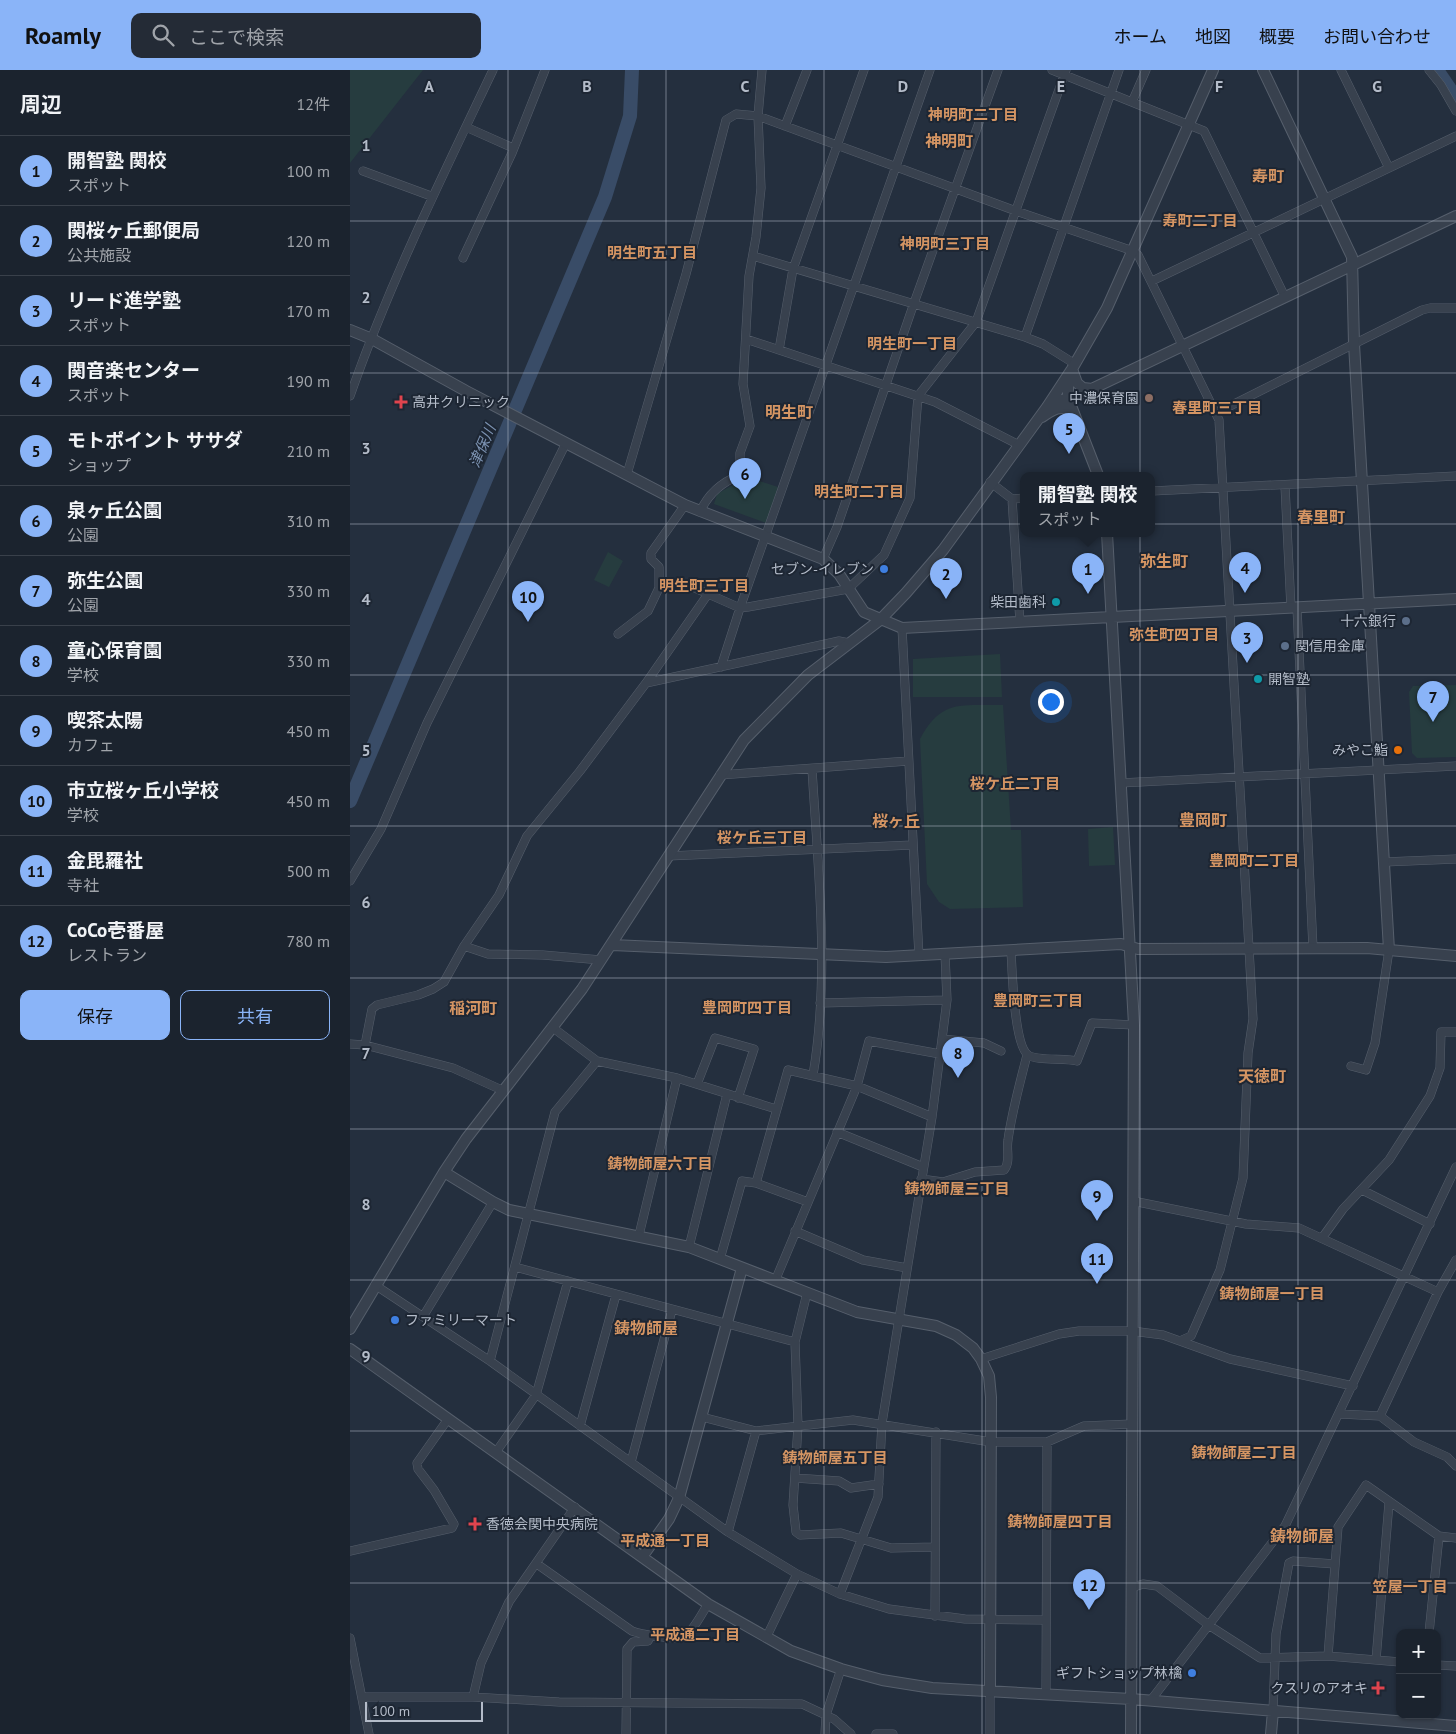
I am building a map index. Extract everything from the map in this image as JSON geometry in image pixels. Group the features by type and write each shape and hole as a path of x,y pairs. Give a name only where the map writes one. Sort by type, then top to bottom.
{"street":[{"path":"350,396 431,196 493,70"},
{"path":"463,258 545,70"},
{"path":"700,512 705,500 726,480 740,475 740,453 750,426 743,384 749,276 761,188 758,116 762,70"},
{"path":"785,126 807,70"},
{"path":"779,350 793,269 864,70"},
{"path":"721,667 765,536 930,70"},
{"path":"823,559 837,527 885,385 998,70"},
{"path":"1052,70 1065,72 1204,131 1285,298"},
{"path":"1026,337 1120,70"},
{"path":"1132,102 1146,70"},
{"path":"350,1329 375,1285 466,1139 582,990 720,774 744,740 772,709 808,675 880,620 942,550 990,482 1050,403 1072,370 1107,308 1213,70"},
{"path":"1262,70 1352,258 1354,344 1368,603 1390,950 1375,1043 1366,1070 1351,1066"},
{"path":"1341,70 1389,168"},
{"path":"1429,70 1441,85 1456,111"},
{"path":"659,588 690,586 740,608 848,589 884,555 910,498 918,396 976,322 1065,72"},
{"path":"626,474 683,283 726,120 736,114 758,116 1016,211 1133,251 1138,255 1219,420 1253,1019 1248,1053 1243,1178 1220,1270 1191,1336 1182,1340"},
{"path":"466,127 512,148"},
{"path":"1152,281 1456,136"},
{"path":"363,171 431,196"},
{"path":"1050,403 1094,388 1456,216"},
{"path":"753,256 1026,337 1043,344 1072,370 1077,383 1083,388 1094,388"},
{"path":"1216,413 1422,310 1430,308 1456,308"},
{"path":"350,330 372,339 466,391 685,505 823,559 839,574 864,612 902,628 1456,599"},
{"path":"746,339 934,402 1019,445"},
{"path":"1072,370 1072,411 1097,472"},
{"path":"1036,422 1057,408 1066,407 1072,411"},
{"path":"350,880 381,828 432,714 562,441"},
{"path":"1155,491 1224,489 1456,476"},
{"path":"990,482 1012,499 1020,498"},
{"path":"1284,486 1294,608 1313,948"},
{"path":"1012,499 1020,622"},
{"path":"618,634 648,611 659,588 660,573 659,568 651,559 651,553 685,505"},
{"path":"1107,537 1134,1025 1131,1734"},
{"path":"366,1045 372,1009 377,1005 433,989 444,982 464,946 498,895 527,836 580,771 646,683 708,594"},
{"path":"902,628 919,956"},
{"path":"646,683 666,677 839,641 848,643"},
{"path":"720,774 908,761"},
{"path":"1120,783 1456,766"},
{"path":"812,769 821,954 820,1003 813,1075"},
{"path":"668,856 912,845"},
{"path":"1384,862 1456,859"},
{"path":"612,944 886,958 1121,944 1138,949 1313,948 1390,950 1456,956"},
{"path":"464,946 488,954 543,955 601,960"},
{"path":"1011,950 1018,1040 1027,1055 1037,1059 1062,1058 1077,1060 1092,1023 1134,1025"},
{"path":"840,1594 878,1497 882,1423 932,1117 947,1000 946,954"},
{"path":"820,1003 947,1000"},
{"path":"552,1027 597,1061 677,1078 776,1109"},
{"path":"1322,1238 1343,1209 1389,1160 1430,1096 1440,1068 1441,1032 1456,1032"},
{"path":"697,1084 715,1038 754,1049 738,1098"},
{"path":"942,1039 984,1043 1001,1051"},
{"path":"776,1281 856,1086 869,1041 940,1054"},
{"path":"350,1044 366,1045 453,1068 504,1091"},
{"path":"921,1179 943,1182 975,1172 1004,1170 1008,1166 1007,1143 1027,1055"},
{"path":"490,1362 555,1112 597,1061"},
{"path":"756,1183 788,1070 856,1086 932,1117"},
{"path":"639,1235 677,1078"},
{"path":"689,1247 728,1094"},
{"path":"837,1132 923,1167"},
{"path":"1151,1700 1210,1626 1285,1526 1456,1168"},
{"path":"444,1172 492,1202 509,1210 639,1235 689,1247 857,1312 936,1326 956,1335 973,1348 989,1376 991,1397 990,1734"},
{"path":"720,1259 742,1182 756,1183 808,1202"},
{"path":"1362,1190 1430,1224"},
{"path":"1133,1201 1246,1224 1299,1228 1406,1275 1438,1292"},
{"path":"424,1316 492,1202"},
{"path":"795,1231 863,1260 906,1268"},
{"path":"1380,1416 1438,1292 1456,1260"},
{"path":"515,1267 795,1342"},
{"path":"642,1557 669,1519 680,1498 742,1268"},
{"path":"496,1452 536,1395 568,1281"},
{"path":"375,1285 424,1316 490,1362 728,1532 797,1574 840,1594 889,1609 935,1616 990,1620 1045,1620"},
{"path":"807,1293 795,1342 798,1426 793,1505 796,1532 800,1535 841,1533 890,1548 935,1547"},
{"path":"580,1426 616,1294"},
{"path":"631,1462 672,1310"},
{"path":"981,1359 1059,1334 1079,1330 1132,1331 1163,1335 1182,1340 1230,1359 1353,1386"},
{"path":"350,1349 575,1507 708,1604 791,1651 841,1669 882,1680 932,1688 1151,1700 1456,1726"},
{"path":"1340,1414 1380,1416 1414,1442 1447,1456 1456,1466"},
{"path":"702,1417 756,1432 853,1420 882,1423 991,1442 1047,1442 1084,1426 1132,1424"},
{"path":"350,1551 452,1528 454,1524 434,1490 418,1469 417,1463 448,1419"},
{"path":"728,1532 756,1432"},
{"path":"935,1616 936,1432"},
{"path":"1046,1694 1047,1442"},
{"path":"795,1478 839,1481 851,1488 879,1484"},
{"path":"1328,1656 1338,1527 1366,1485 1389,1503 1439,1536 1456,1538"},
{"path":"1376,1660 1389,1503"},
{"path":"473,1697 480,1663 510,1602 575,1507"},
{"path":"1429,1629 1439,1536"},
{"path":"1271,1734 1276,1634 1289,1563 1292,1561 1335,1564"},
{"path":"537,1564 632,1631 679,1638 686,1636 708,1604"},
{"path":"766,1638 797,1574"},
{"path":"1131,1588 1143,1584 1158,1586 1210,1626 1260,1658 1328,1656 1396,1662"},
{"path":"626,1734 627,1649 633,1642 648,1641 651,1635"},
{"path":"350,1638 369,1734"},
{"path":"1441,1665 1456,1666"},
{"path":"825,1734 826,1715 841,1669"},
{"path":"363,1697 473,1697 559,1702 627,1701 802,1704 826,1715 851,1734"},
{"path":"876,1734 894,1734"}],"green space":[{"path":"350,70 423,70 350,163"},
{"path":"747,477 778,487 766,523 714,504 717,494"},
{"path":"608,552 623,561 609,587 594,580"},
{"path":"1000,654 1002,697 913,697 913,659"},
{"path":"1456,685 1456,757 1417,758 1412,753 1409,692 1413,686"},
{"path":"965,705 1003,705 1011,830 1021,830 1023,907 950,909 939,902 927,884 920,739 928,726 945,710"},
{"path":"1113,827 1115,865 1089,866 1088,829"}],"waterway":[{"name":"津保川","path":"350,801 605,197 630,116 632,70"},
{"path":"1437,70 1456,98"}],"place":[{"name":"中濃保育園","path":"1149,398"},
{"name":"高井クリニック","path":"401,402"},
{"name":"モトポイント ササダ","path":"1069,454"},
{"name":"泉ヶ丘公園","path":"745,499"},
{"name":"セブン-イレブン","path":"884,569"},
{"name":"関音楽センター","path":"1245,593"},
{"name":"開智塾 関校","path":"1088,594"},
{"name":"関桜ヶ丘郵便局","path":"946,599"},
{"name":"柴田歯科","path":"1056,602"},
{"name":"十六銀行","path":"1406,621"},
{"name":"市立桜ヶ丘小学校","path":"528,622"},
{"name":"関信用金庫","path":"1285,646"},
{"name":"リード進学塾","path":"1247,663"},
{"name":"開智塾","path":"1258,679"},
{"name":"弥生公園","path":"1433,722"},
{"name":"みやこ鮨","path":"1398,750"},
{"name":"童心保育園","path":"958,1078"},
{"name":"喫茶太陽","path":"1097,1221"},
{"name":"金毘羅社","path":"1097,1284"},
{"name":"ファミリーマート","path":"395,1320"},
{"name":"香徳会関中央病院","path":"475,1524"},
{"name":"CoCo壱番屋","path":"1089,1610"},
{"name":"ギフトショップ林檎","path":"1192,1673"},
{"name":"クスリのアオキ","path":"1378,1688"}],"district":[{"name":"神明町二丁目","path":"973,114"},
{"name":"神明町","path":"949,141"},
{"name":"寿町","path":"1268,176"},
{"name":"寿町二丁目","path":"1200,220"},
{"name":"神明町三丁目","path":"945,243"},
{"name":"明生町五丁目","path":"652,252"},
{"name":"明生町一丁目","path":"912,343"},
{"name":"春里町三丁目","path":"1217,407"},
{"name":"明生町","path":"789,412"},
{"name":"明生町二丁目","path":"859,491"},
{"name":"春里町","path":"1321,517"},
{"name":"弥生町","path":"1164,561"},
{"name":"明生町三丁目","path":"704,585"},
{"name":"弥生町四丁目","path":"1174,634"},
{"name":"桜ケ丘二丁目","path":"1015,783"},
{"name":"豊岡町","path":"1203,820"},
{"name":"桜ヶ丘","path":"896,821"},
{"name":"桜ケ丘三丁目","path":"762,837"},
{"name":"豊岡町二丁目","path":"1254,860"},
{"name":"豊岡町三丁目","path":"1038,1000"},
{"name":"豊岡町四丁目","path":"747,1007"},
{"name":"稲河町","path":"473,1008"},
{"name":"天徳町","path":"1262,1076"},
{"name":"鋳物師屋六丁目","path":"660,1163"},
{"name":"鋳物師屋三丁目","path":"957,1188"},
{"name":"鋳物師屋一丁目","path":"1272,1293"},
{"name":"鋳物師屋","path":"646,1328"},
{"name":"鋳物師屋二丁目","path":"1244,1452"},
{"name":"鋳物師屋五丁目","path":"835,1457"},
{"name":"鋳物師屋四丁目","path":"1060,1521"},
{"name":"鋳物師屋","path":"1302,1536"},
{"name":"平成通一丁目","path":"665,1540"},
{"name":"笠屋一丁目","path":"1410,1586"},
{"name":"平成通二丁目","path":"695,1634"}]}
